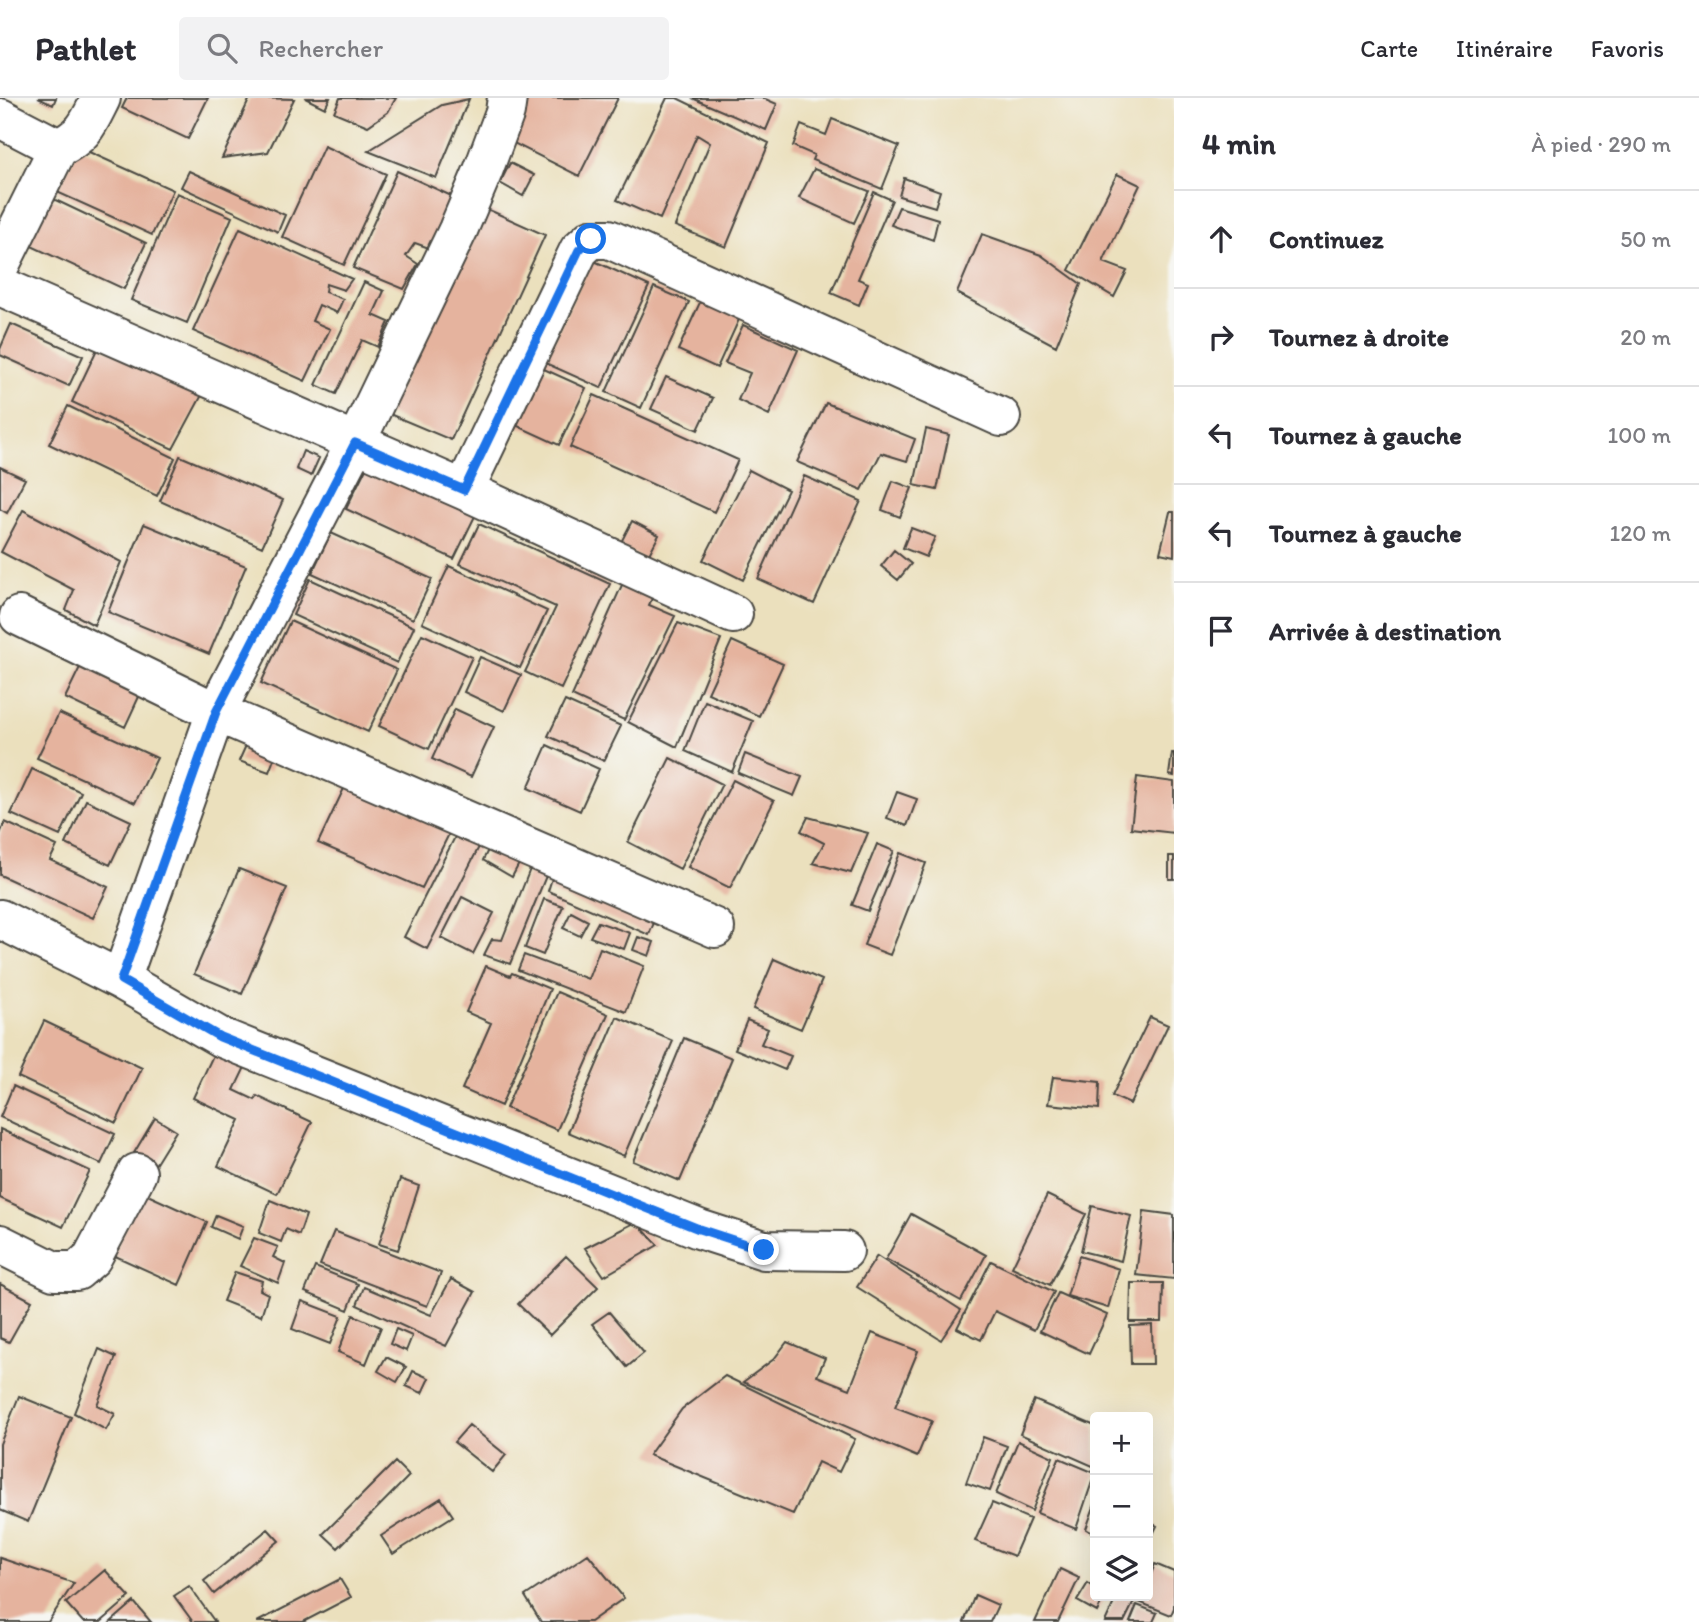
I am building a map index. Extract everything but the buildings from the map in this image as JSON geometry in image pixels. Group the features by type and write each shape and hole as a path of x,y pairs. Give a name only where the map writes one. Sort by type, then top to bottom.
{"street":[{"path":"0,265 58,148 74,141 86,130 101,98"},
{"path":"121,980 216,712 355,443 458,230 505,112 507,98"},
{"path":"0,118 58,148"},
{"path":"464,490 579,250 591,239 609,239 1002,417"},
{"path":"0,286 464,490 733,614"},
{"path":"19,616 216,712 715,928"},
{"path":"0,919 121,980 220,1037 699,1229 764,1250 845,1251"},
{"path":"0,1244 54,1271 77,1271 92,1258 137,1173"}],"route":[{"path":"591,239 579,250 464,490 355,443 216,712 121,980 220,1037 699,1229 764,1250"}]}
